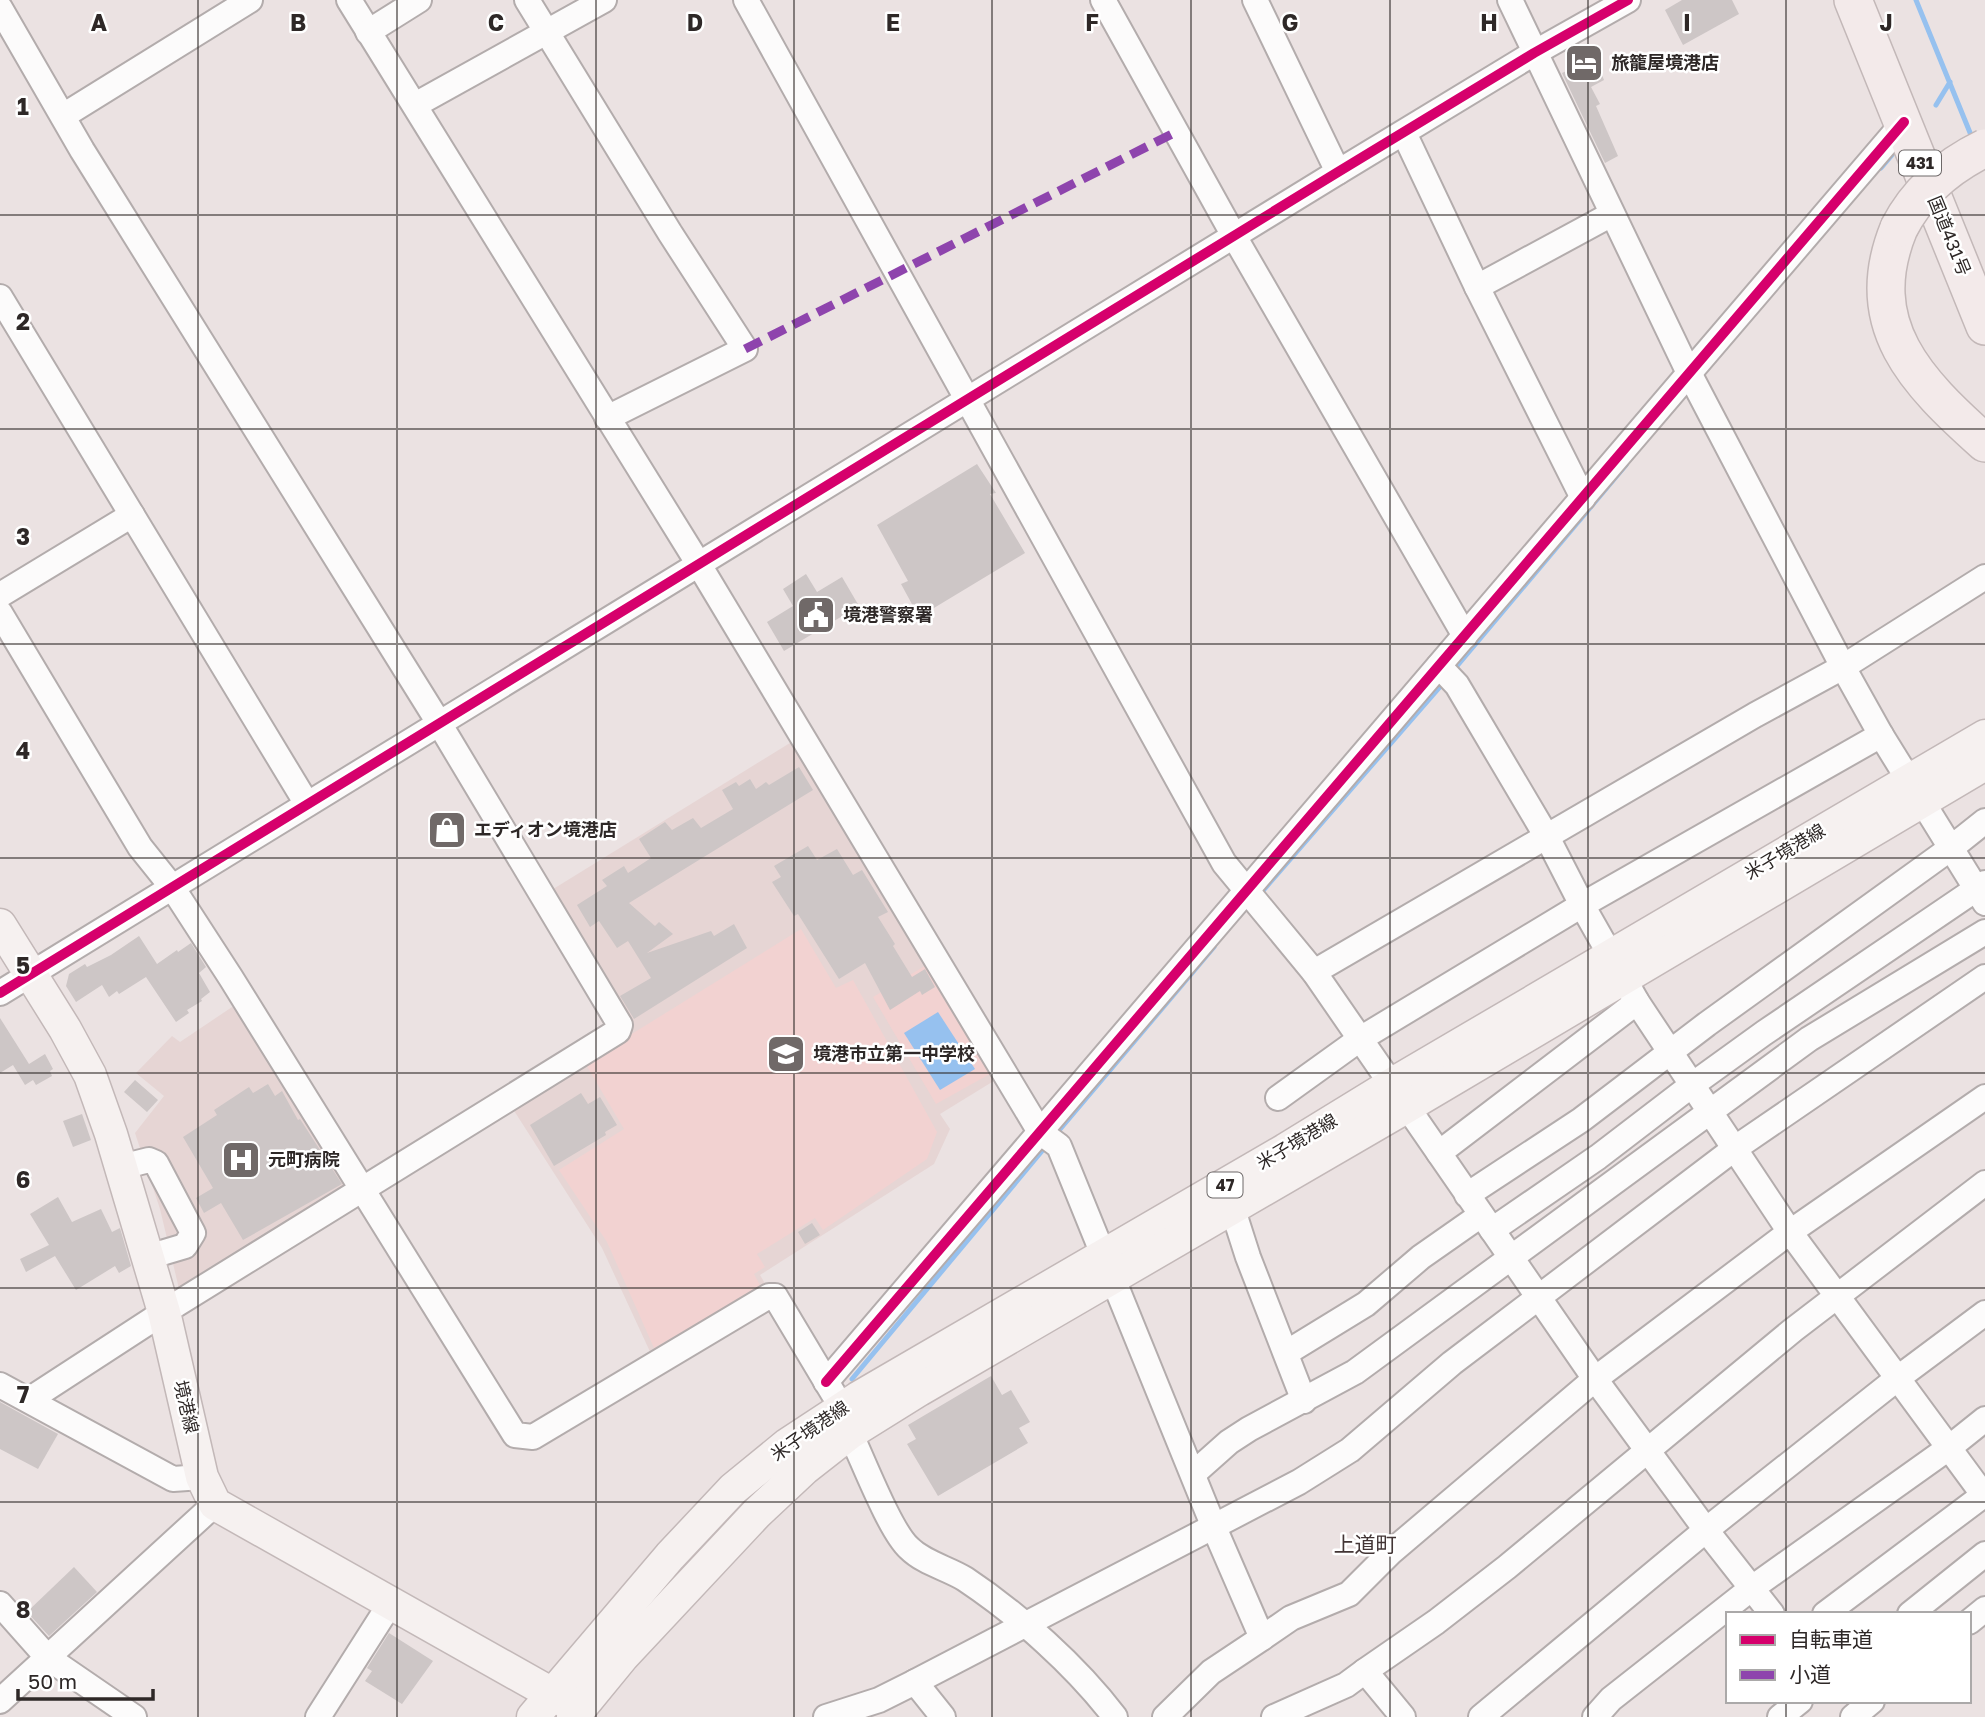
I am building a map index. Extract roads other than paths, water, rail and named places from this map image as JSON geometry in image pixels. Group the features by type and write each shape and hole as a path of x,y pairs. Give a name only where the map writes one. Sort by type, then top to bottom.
{"highway":[{"name":"国道431号","path":"1853,0 1985,326"},
{"name":"国道431号","path":"1874,0 1985,269"},
{"name":"国道431号","path":"1985,149 1966,158 1935,180 1911,206 1890,251 1885,276 1886,305 1905,358 1920,380 1985,443"}],"main road":[{"name":"米子境港線","path":"565,1711 623,1656 757,1513 804,1469 846,1421 919,1390 1285,1150 1398,1096 1623,979 1915,790 1985,736"},
{"name":"米子境港線","path":"1915,790 1985,764"},
{"name":"境港線","path":"0,925 65,1029 90,1075 121,1167 164,1312 208,1491"},
{"name":"米子境港線","path":"1107,1267 1232,1207 1398,1096"},
{"path":"208,1491 565,1711"}],"street":[{"path":"63,116 250,0"},
{"path":"349,0 698,563 1040,1132 1059,1146 1213,1525 1262,1638"},
{"path":"368,32 419,0"},
{"path":"527,0 670,233 745,349 607,418"},
{"path":"415,105 604,0"},
{"path":"746,0 1224,863 1314,972 1595,1379 1706,1530 1770,1612"},
{"path":"1103,0 1234,236 1465,636"},
{"path":"1255,0 1338,172"},
{"path":"1286,1353 1366,1304 1421,1257 1486,1223 1598,1157 1692,1085 1982,892 1951,848 1881,735 1843,667 1688,371 1510,0"},
{"path":"0,993 1338,172 1534,53 1629,0"},
{"path":"0,8 90,162 439,723 620,1025 618,1031 164,1312 38,1394 33,1401"},
{"path":"826,1382 1247,893 1688,371 1904,122"},
{"path":"1404,132 1477,287 1583,498"},
{"path":"1477,287 1612,214"},
{"path":"0,297 307,804"},
{"path":"0,595 132,514"},
{"path":"1314,972 1755,715 1843,667 1985,577"},
{"path":"0,613 140,847 172,887 515,1435 533,1437 769,1296 775,1296 826,1382 891,1521 908,1548 963,1578 1026,1623 1101,1698 1115,1717"},
{"path":"1439,666 1457,685 1547,836 1623,979 1734,1149 1790,1232 1985,1495 1828,1612"},
{"path":"1278,1098 1360,1039 1582,905 1881,735"},
{"path":"1467,1195 1581,1120 1670,1051 1985,821"},
{"path":"1193,1474 1229,1442 1249,1429 1355,1372 1809,1039 1985,932"},
{"path":"826,1717 879,1700 915,1682 1299,1482 1350,1450 1452,1363 1734,1149 1985,977"},
{"path":"1439,1153 1623,979"},
{"path":"1165,1717 1211,1672 1291,1618 1349,1594 1391,1552 1595,1379 1790,1232 1985,1097"},
{"path":"121,1167 149,1160 156,1163 193,1233 185,1246 148,1257"},
{"path":"1274,1717 1346,1685 1436,1622 1507,1567 1793,1330 1985,1183"},
{"path":"1232,1207 1248,1257 1304,1401"},
{"path":"1481,1717 1706,1530 1898,1378 1985,1313"},
{"path":"0,1385 173,1479 208,1491 48,1658 0,1702"},
{"path":"1595,1717 1611,1699 1752,1588 1950,1447 1985,1419"},
{"path":"1913,1612 1985,1555"},
{"path":"0,1604 48,1658 134,1717"},
{"path":"318,1717 390,1604"},
{"path":"1971,1620 1985,1609"},
{"path":"1365,1671 1403,1717"},
{"path":"915,1682 943,1717"},
{"path":"1780,1717 1798,1703"},
{"path":"1854,1717 1870,1703"}],"water":[{"path":"938,1012 975,1069 940,1090 904,1033"}],"waterway":[{"path":"1916,0 1973,140"},
{"path":"1936,105 1950,82"},
{"path":"1881,168 1892,155"},
{"path":"1452,672 1626,465"},
{"path":"1260,894 1444,682"},
{"path":"1056,1134 1214,947"},
{"path":"852,1379 1047,1145"},
{"path":"697,1553 707,1543"}],"place":[{"name":"旅籠屋境港店","path":"1584,63"},
{"name":"境港警察署","path":"816,615"},
{"name":"エディオン境港店","path":"447,830"},
{"name":"境港市立第一中学校","path":"786,1054"},
{"name":"元町病院","path":"241,1160"}],"district":[{"name":"上道町","path":"1365,1545"}]}
